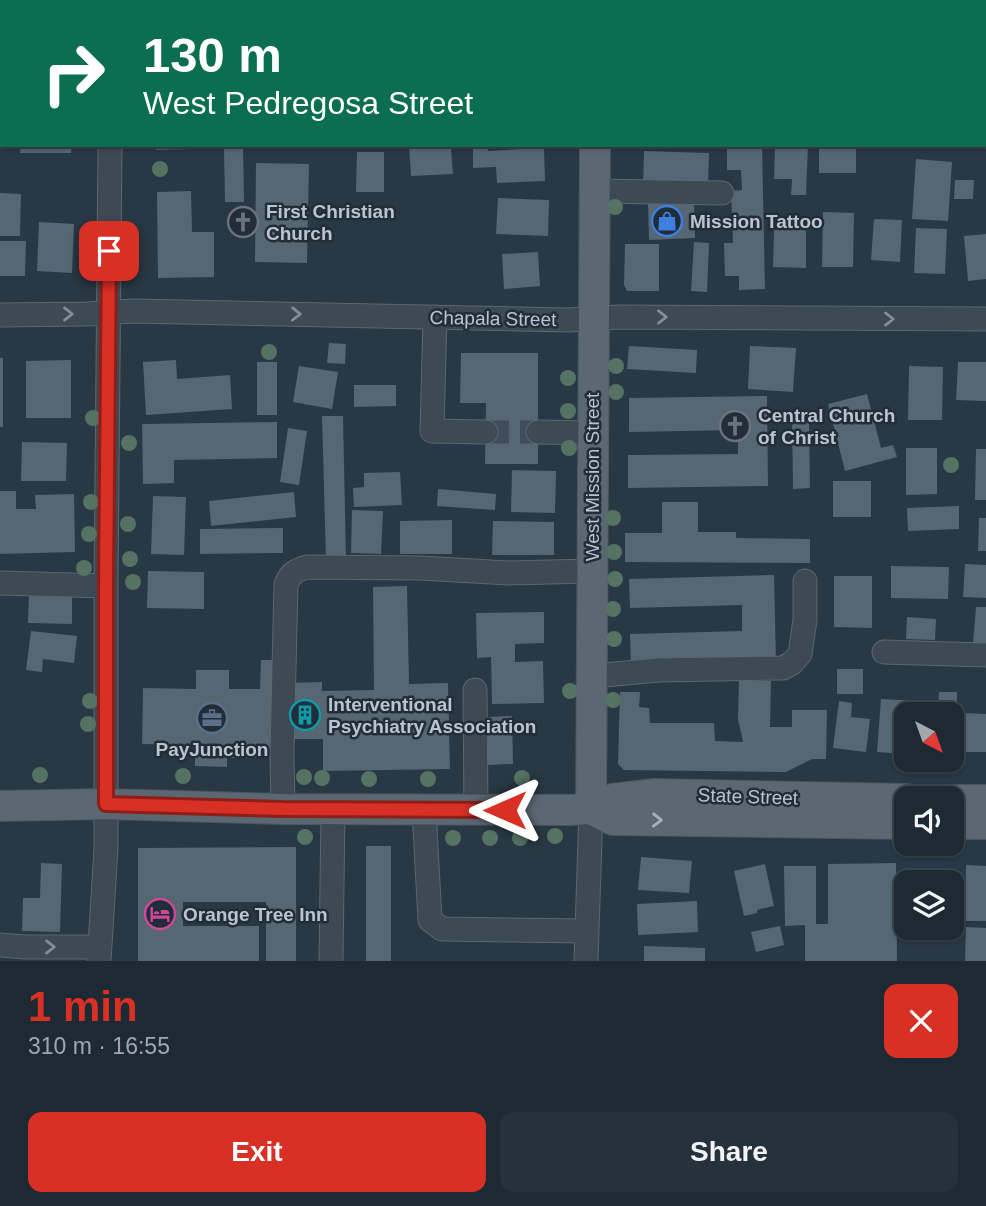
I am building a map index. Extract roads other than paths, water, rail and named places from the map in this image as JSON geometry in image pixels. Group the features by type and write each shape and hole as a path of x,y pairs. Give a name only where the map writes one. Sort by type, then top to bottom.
{"main road":[{"name":"West Mission Street","path":"591,809 595,147"},
{"path":"964,800 986,800"},
{"name":"State Street","path":"0,806 106,804 283,809 591,809 613,820 830,811 894,802"},
{"name":"State Street","path":"830,811 894,822"},
{"path":"964,824 986,824"}],"street":[{"path":"0,944 99,954 106,848 110,147"},
{"path":"594,191 722,192"},
{"name":"Chapala Street","path":"0,315 109,312 593,320 618,317 986,319"},
{"path":"435,317 432,431 486,432"},
{"path":"538,432 593,433"},
{"path":"283,809 286,584 296,570 307,566 508,573 592,570"},
{"path":"592,676 659,670 783,668 800,654 805,620 805,581"},
{"path":"0,583 106,586"},
{"path":"884,652 986,655"},
{"path":"475,690 476,810"},
{"path":"331,961 333,809"},
{"path":"586,961 591,809"},
{"path":"424,810 430,920 442,929 586,931"}],"tunnel":[{"path":"486,432 538,432"}],"place":[{"name":"Mission Tattoo","path":"667,221"},
{"name":"First Christian Church","path":"243,222"},
{"name":"Central Church of Christ","path":"735,426"},
{"name":"Interventional Psychiatry Association","path":"305,715"},
{"name":"PayJunction","path":"212,718"},
{"name":"Orange Tree Inn","path":"160,914"}]}
